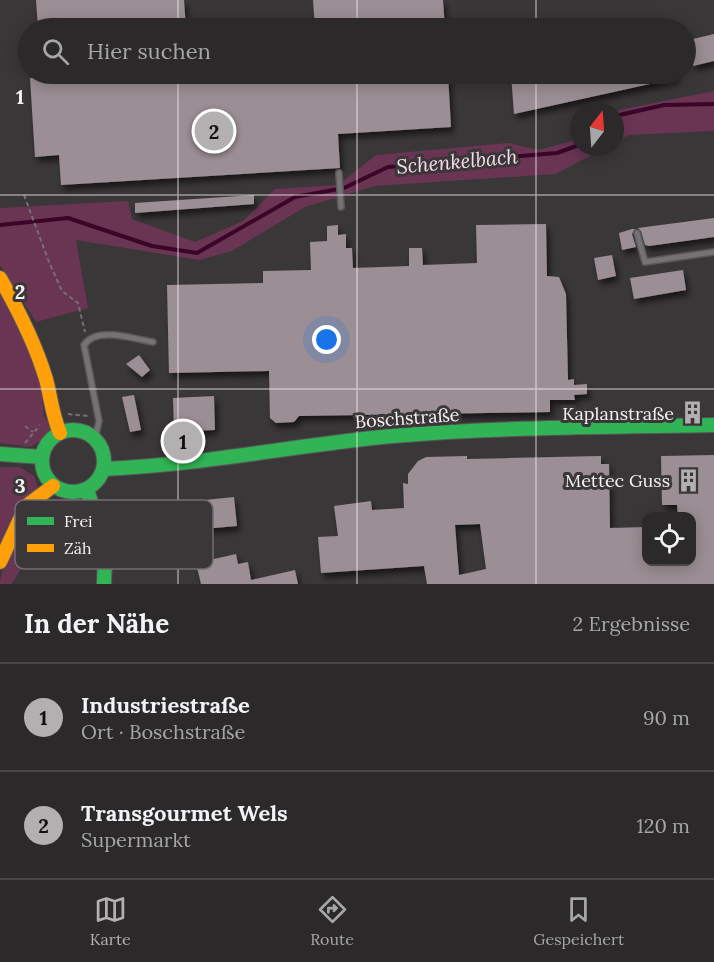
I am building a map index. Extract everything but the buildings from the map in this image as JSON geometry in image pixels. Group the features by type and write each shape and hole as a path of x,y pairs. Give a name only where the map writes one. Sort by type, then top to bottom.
{"main road":[{"path":"0,278 21,314 36,349 47,383 53,418 60,433"},
{"name":"Boschstraße","path":"104,469 156,467 346,441 447,433 714,425"},
{"path":"72,430 84,432 95,439 101,447 104,458 104,469 98,481 87,490 76,493 65,492 53,486 43,468 42,457 52,439 60,433 72,430"},
{"path":"0,454 42,457"},
{"path":"34,500 53,486"},
{"path":"87,490 90,500"},
{"path":"0,562 15,530"}],"lane":[{"path":"339,173 341,207"},
{"path":"637,233 645,262 714,252"},
{"path":"95,439 99,421 84,345 87,340 94,337 112,336 153,342"}],"path":[{"path":"24,195 62,291 78,303 87,340"},
{"path":"25,426 33,432"}],"shaded area":[{"path":"714,91 714,131 629,135 624,138 624,109"},
{"path":"570,141 570,156 589,156 556,174 375,186 305,207 232,251 199,260 76,240 88,308 36,322 0,265 0,208 128,201 132,219 195,242 243,221 275,189 338,185 376,155 508,143 539,150"},
{"path":"0,294 29,344 40,376 44,416 54,431 31,447 0,443"},
{"path":"0,467 19,467 34,476 38,488 30,500 15,500 15,523 0,546"},
{"path":"15,543 15,569 21,569 12,584 0,584 4,565"}],"waterway":[{"name":"Schenkelbach","path":"624,114 664,105 714,104"},
{"name":"Schenkelbach","path":"0,225 68,218 152,246 197,253 295,197 344,188 388,167 557,153 570,148"}],"traffic: fast":[{"path":"104,469 140,467 356,440 432,433 714,425"},
{"path":"73,430 90,435 95,439 99,444 104,461 99,478 95,483 90,487 73,492 56,487 51,483 47,478 42,461 47,444 51,439 56,435 73,430"},
{"path":"0,454 42,457"},
{"path":"87,490 90,500"},
{"path":"104,584 105,569"}],"traffic: slow":[{"path":"0,278 37,353 60,433"},
{"path":"34,500 53,486"},
{"path":"0,562 15,530"}],"place":[{"name":"Transgourmet Wels","path":"214,131"},
{"name":"Kaplanstraße","path":"692,413"},
{"name":"Industriestraße","path":"183,441"},
{"name":"Mettec Guss","path":"688,480"}]}
